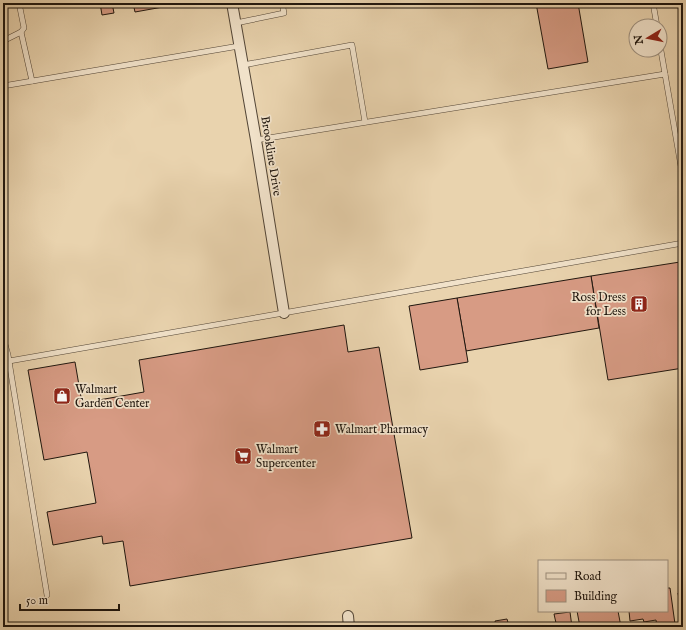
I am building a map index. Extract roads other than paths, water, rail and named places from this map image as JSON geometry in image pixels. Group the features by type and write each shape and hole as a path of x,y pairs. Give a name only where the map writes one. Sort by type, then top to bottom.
{"street":[{"name":"Brookline Drive","path":"232,3 284,313"},
{"path":"348,616 349,627"}],"lane":[{"path":"3,41 21,32 24,28 20,3"},
{"path":"236,22 284,13 282,3"},
{"path":"653,3 656,18"},
{"path":"21,32 32,81"},
{"path":"243,65 352,45 365,122"},
{"path":"3,86 239,46"},
{"path":"662,58 683,178"},
{"path":"256,140 665,74"},
{"path":"9,361 683,242"},
{"path":"3,337 9,361 47,595"}],"place":[{"name":"Ross Dress for Less","path":"639,304"},
{"name":"Walmart Garden Center","path":"62,396"},
{"name":"Walmart Pharmacy","path":"322,429"},
{"name":"Walmart Supercenter","path":"243,456"}]}
